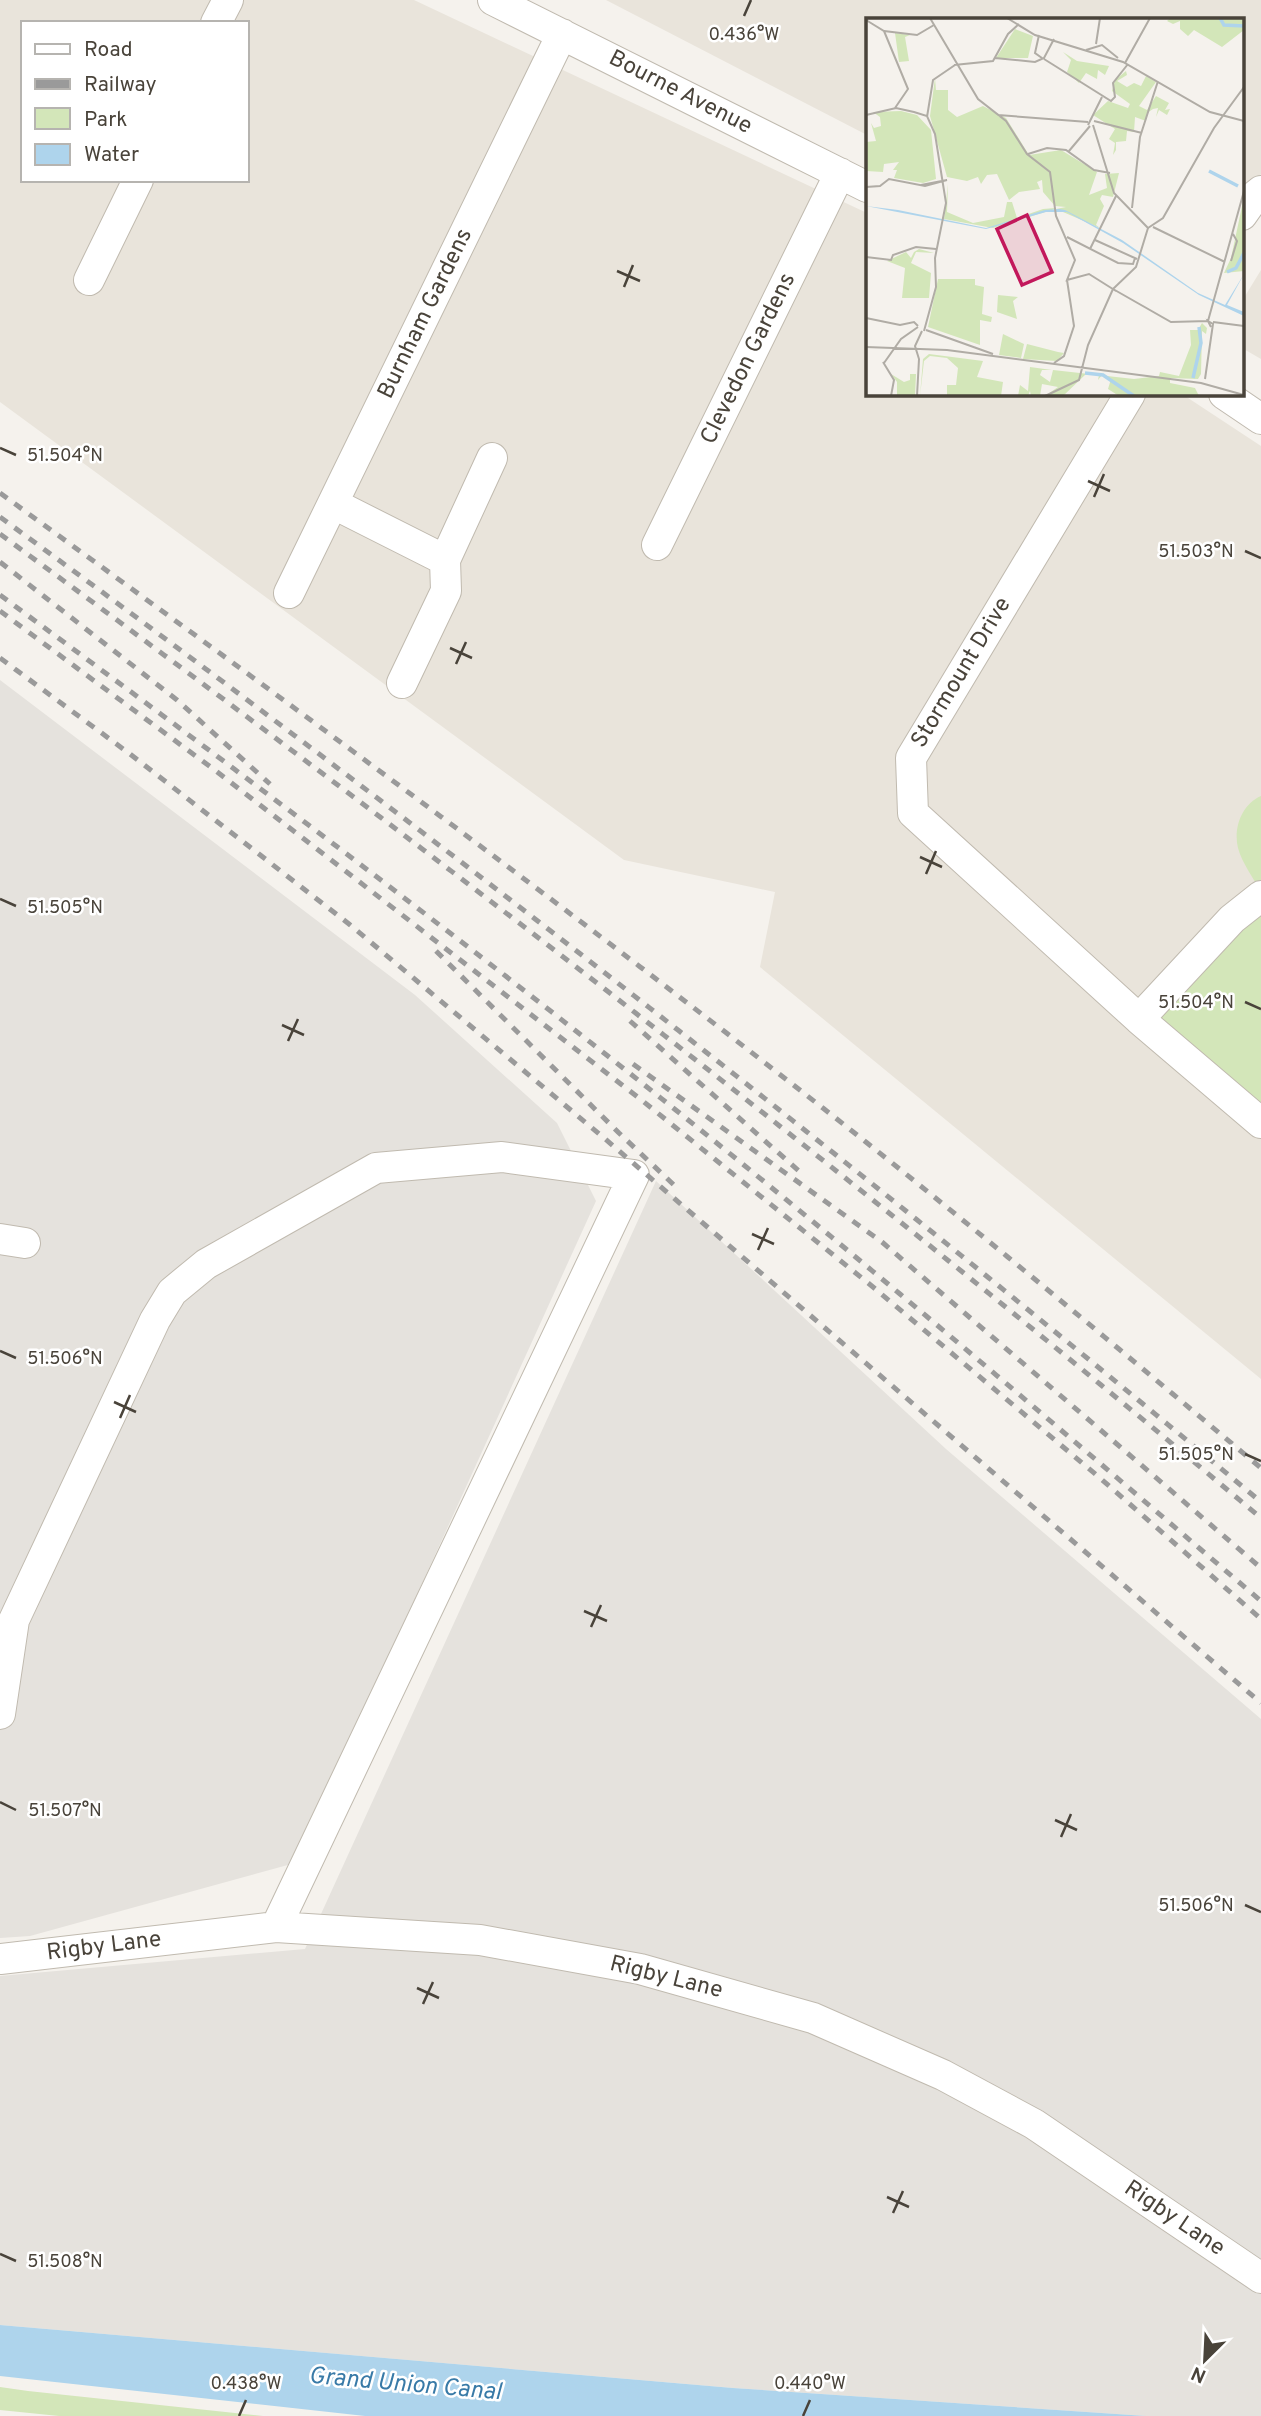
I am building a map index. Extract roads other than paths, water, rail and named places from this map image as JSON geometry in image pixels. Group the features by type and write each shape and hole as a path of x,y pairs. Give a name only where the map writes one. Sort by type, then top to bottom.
{"street":[{"path":"217,21 228,0"},
{"name":"Bourne Avenue","path":"493,0 866,186"},
{"name":"Burnham Gardens","path":"289,593 562,34"},
{"name":"Clevedon Gardens","path":"657,545 840,173"},
{"path":"89,281 137,182"},
{"path":"1244,212 1261,191"},
{"name":"Stormount Drive","path":"1129,396 911,758 913,813 1139,1019 1261,1123"},
{"path":"1227,396 1261,419"},
{"path":"402,683 446,591 445,560 492,458"},
{"path":"334,504 445,560"},
{"path":"1139,1019 1232,919 1261,896"},
{"path":"0,1714 14,1620 155,1320 172,1292 206,1264 376,1168 502,1157 634,1175 276,1927"},
{"name":"Rigby Lane","path":"0,1959 276,1927 480,1940 640,1969 813,2018 943,2075 1034,2124 1261,2278"}],"water":[{"name":"Grand Union Canal","path":"0,2325 733,2388 1146,2416 365,2416 0,2376"}],"railway":[{"path":"0,493 426,806 743,1046 951,1211 1261,1468"},
{"path":"0,517 321,756 639,999 952,1248 1261,1502"},
{"path":"0,534 321,772 639,1016 952,1264 1261,1518"},
{"path":"0,562 177,700 270,784"},
{"path":"0,595 328,840 652,1091 883,1280 1261,1601"},
{"path":"0,611 216,771 644,1102 873,1287 1100,1478 1261,1619"},
{"path":"0,658 130,754 349,924 604,1138 1261,1703"},
{"path":"436,951 675,1186"},
{"path":"630,1021 800,1172"},
{"path":"633,1064 882,1242 1261,1568"}]}
